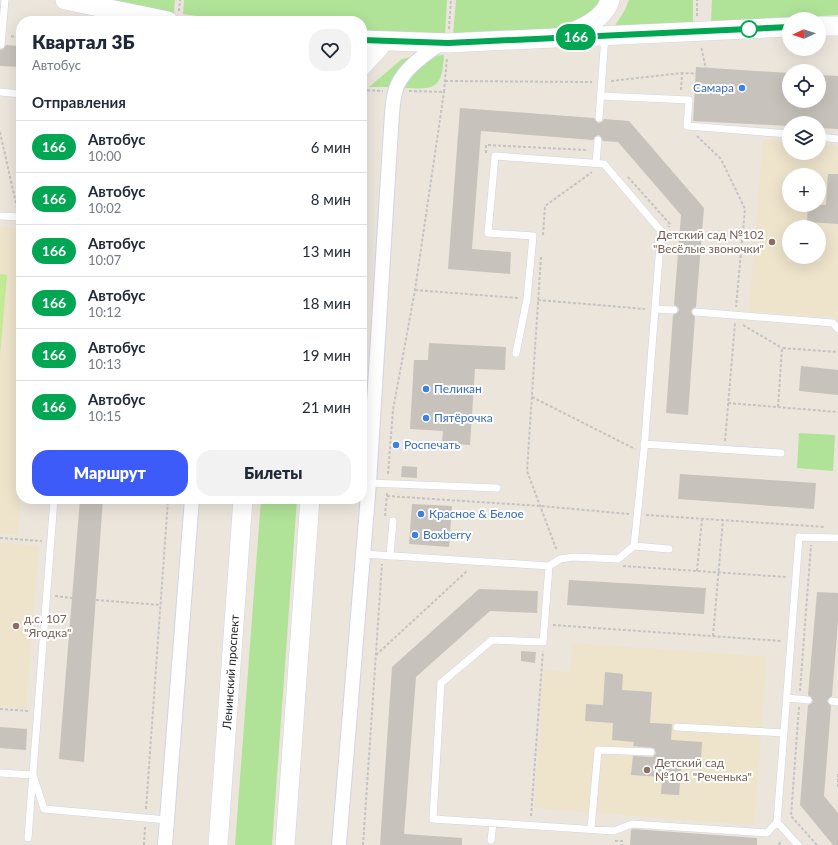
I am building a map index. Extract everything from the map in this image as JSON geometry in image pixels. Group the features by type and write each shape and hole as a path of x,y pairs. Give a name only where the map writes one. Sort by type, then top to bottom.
{"main road":[{"path":"65,0 143,16"},
{"path":"559,38 584,28 608,9 610,0"},
{"path":"826,26 838,26"},
{"path":"367,40 441,43 782,27"},
{"path":"367,61 384,42"},
{"name":"Ленинский проспект","path":"218,845 243,504"},
{"path":"285,845 310,504"}],"street":[{"path":"339,845 369,484 390,137 395,91 404,76 414,64 441,43"},
{"path":"165,845 192,504"}],"lane":[{"path":"1,45 5,0"},
{"path":"599,118 605,35"},
{"path":"0,92 16,94"},
{"path":"601,96 689,100 688,126 782,133"},
{"path":"826,138 838,139"},
{"path":"598,140 598,163"},
{"path":"363,554 550,566 560,559 574,557 618,559 634,546 644,447 661,231 604,164 495,156 488,233 533,236 527,299 516,353"},
{"path":"0,216 16,217"},
{"path":"655,310 674,310"},
{"path":"696,312 833,323 838,329"},
{"path":"644,447 781,453"},
{"path":"369,484 497,488"},
{"path":"28,838 54,504"},
{"path":"389,520 390,556"},
{"path":"550,566 543,642 492,640 441,683 433,819 530,824 614,831 632,824 767,833 777,822 799,537 838,538"},
{"path":"634,546 669,549"},
{"path":"787,698 808,700"},
{"path":"677,727 784,733"},
{"path":"591,829 598,750 651,752"},
{"path":"0,773 33,775"},
{"path":"33,775 44,809 166,820"},
{"path":"777,822 798,845"},
{"path":"492,840 493,823"}],"path":[{"path":"445,81 602,82 682,73 681,100"},
{"path":"707,74 782,79"},
{"path":"826,83 838,84"},
{"path":"389,520 387,484 393,410 415,290 444,92"},
{"path":"0,132 16,200"},
{"path":"693,132 721,159 745,209 736,316"},
{"path":"486,160 486,145 597,151"},
{"path":"532,239 542,240 544,206 599,167 598,163"},
{"path":"626,174 670,224 669,232"},
{"path":"542,255 527,471 560,559"},
{"path":"838,352 782,348 735,320 728,403 838,412"},
{"path":"778,407 782,348"},
{"path":"532,397 636,450 644,447"},
{"path":"387,496 541,506 638,515"},
{"path":"144,845 168,504"},
{"path":"646,508 645,515 832,528"},
{"path":"697,571 702,519"},
{"path":"713,636 723,520"},
{"path":"0,538 50,542"},
{"path":"363,845 382,555"},
{"path":"376,655 472,566"},
{"path":"621,566 808,579"},
{"path":"51,596 72,598"},
{"path":"96,600 161,605"},
{"path":"552,625 791,641"},
{"path":"530,824 543,642"},
{"path":"0,709 38,712"},
{"path":"838,774 838,788"},
{"path":"614,841 622,841 622,845"}],"shaded area":[{"name":"Детский сад №102 \"Весёлые звоночки\"","path":"763,139 782,140 782,160 826,160 826,145 838,146 838,318 749,311"},
{"path":"0,227 16,229 16,504 21,504 18,535 0,533"},
{"name":"д.с. 107 \"Ягодка\"","path":"0,543 39,546 26,708 0,706"},
{"name":"Детский сад №101 \"Реченька\"","path":"573,643 767,657 754,825 534,808 544,670 570,672"}],"green space":[{"path":"107,0 175,0 174,13"},
{"path":"184,0 447,0 445,35 367,32 367,16 197,16 183,14"},
{"path":"456,0 600,0 592,14 562,31 453,35"},
{"path":"629,0 693,0 693,23 614,27 625,10"},
{"path":"712,0 838,0 838,15 826,16 826,12 782,12 782,18 711,22"},
{"path":"419,55 393,87 369,87 402,59"},
{"path":"444,55 443,67 438,82 429,87 402,88 408,76 433,56"},
{"path":"0,274 7,275 0,355"},
{"path":"799,433 835,435 833,471 797,468"},
{"path":"261,504 297,504 272,845 235,845"}],"building":[{"path":"6,45 16,46 16,67 0,66 0,50"},
{"name":"Самара","path":"696,67 782,73 782,108 826,108 826,75 838,76 838,129 826,128 826,116 782,116 782,126 693,121"},
{"path":"460,108 594,118 598,123 602,122 604,119 629,121 704,208 696,307 692,309 691,312 695,317 688,415 666,413 673,315 679,311 678,307 674,305 681,215 618,142 603,141 599,135 593,140 481,131 472,249 511,252 510,274 448,269"},
{"path":"828,174 838,174 838,224 826,223 826,220 807,220 808,212 826,212"},
{"path":"429,343 506,347 505,370 475,369 470,445 442,443 443,431 410,429 414,360 428,360"},
{"path":"801,366 838,370 838,395 799,391"},
{"path":"402,466 417,467 417,478 401,477"},
{"path":"680,474 816,483 814,509 678,499"},
{"path":"80,504 103,504 84,762 59,759"},
{"path":"412,504 452,506 449,547 409,544"},
{"path":"569,580 706,588 704,614 567,605"},
{"path":"479,589 538,591 537,613 490,611 416,677 404,834 462,838 462,845 380,845 392,667"},
{"path":"817,592 838,593 838,622 832,696 827,701 831,706 824,796 838,813 838,845 833,845 800,805 808,705 812,703 813,700 808,695"},
{"path":"521,651 536,652 535,663 521,661"},
{"path":"605,672 623,674 622,690 652,692 650,723 672,724 671,740 702,742 701,760 682,759 679,795 661,794 662,777 631,775 633,756 653,757 656,753 654,748 633,746 634,742 612,740 613,723 585,721 586,704 603,705"},
{"path":"0,727 27,729 26,750 0,748"},
{"path":"631,830 757,838 757,845 630,845"}],"bus line":[{"name":"166","path":"367,40 448,43 782,27"}],"place":[{"name":"Самара","path":"742,88"},
{"name":"Детский сад №102 \"Весёлые звоночки\"","path":"772,242"},
{"name":"Пеликан","path":"426,389"},
{"name":"Пятёрочка","path":"426,418"},
{"name":"Роспечать","path":"396,445"},
{"name":"Красное & Белое","path":"421,514"},
{"name":"Boxberry","path":"415,535"},
{"name":"д.с. 107 \"Ягодка\"","path":"16,626"},
{"name":"Детский сад №101 \"Реченька\"","path":"647,770"}]}
